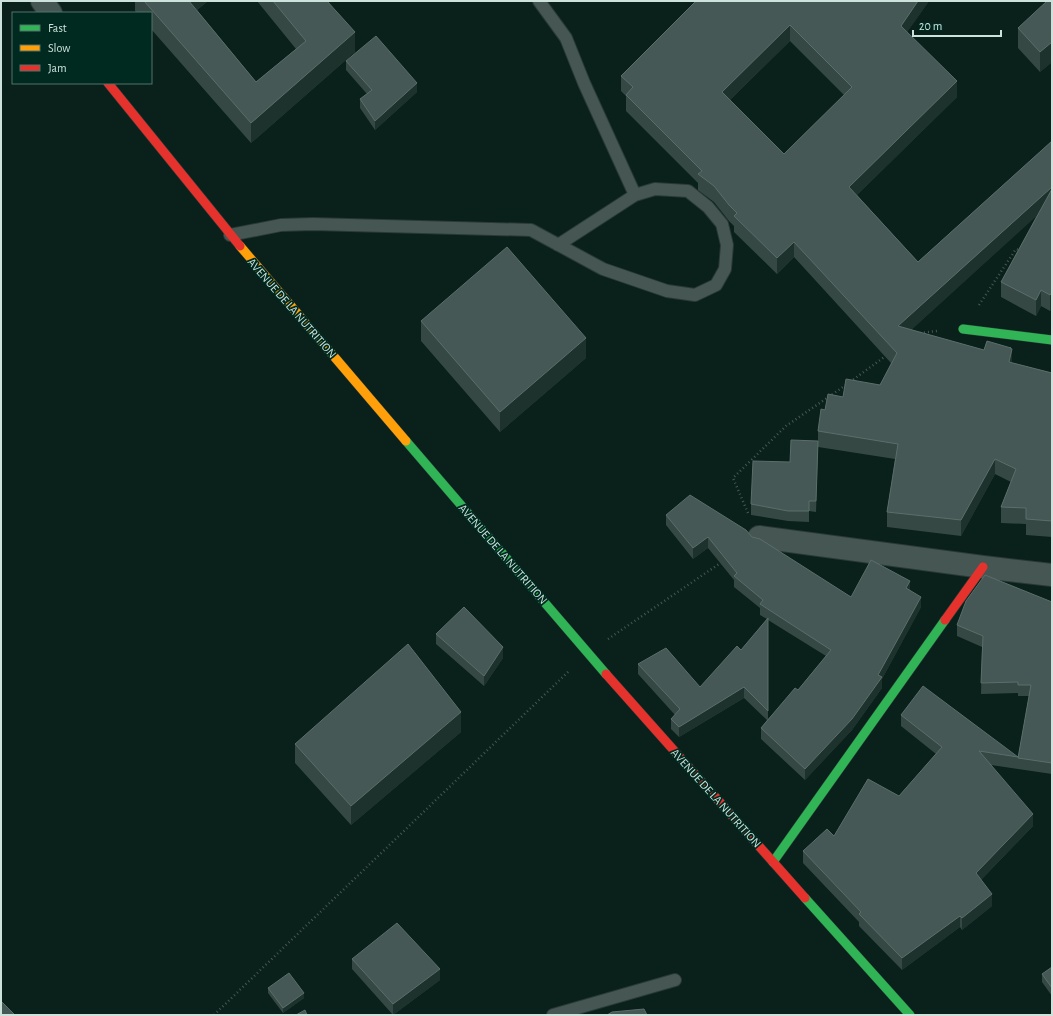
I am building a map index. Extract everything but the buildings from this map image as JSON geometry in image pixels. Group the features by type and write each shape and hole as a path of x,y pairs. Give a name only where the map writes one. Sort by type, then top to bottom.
{"street":[{"path":"42,1 51,12"},
{"name":"AVENUE DE LA NUTRITION","path":"109,84 230,235 587,653 910,1015"},
{"path":"963,329 1052,340"},
{"path":"759,537 983,568 1052,575"},
{"path":"773,862 983,568"}],"lane":[{"path":"539,1 566,38 584,83 635,195"},
{"path":"230,235 281,225 313,224 531,230 558,245 603,269 666,291 695,295 716,285 725,269 726,245 722,224 708,207 688,191 655,189 635,195 558,245"},
{"path":"553,1015 675,980"}],"path":[{"path":"914,333 963,329 1016,250 1024,251"},
{"path":"759,537 733,478 786,426 872,367 890,352"},
{"path":"214,1015 587,653 726,560"}],"traffic: fast":[{"path":"963,329 1052,340"},
{"path":"406,441 606,674"},
{"path":"773,862 945,620"},
{"path":"805,898 910,1015"}],"traffic: slow":[{"path":"240,246 406,441"}],"traffic: jam":[{"path":"109,84 240,246"},
{"path":"945,620 983,567"},
{"path":"606,674 805,898"}]}
